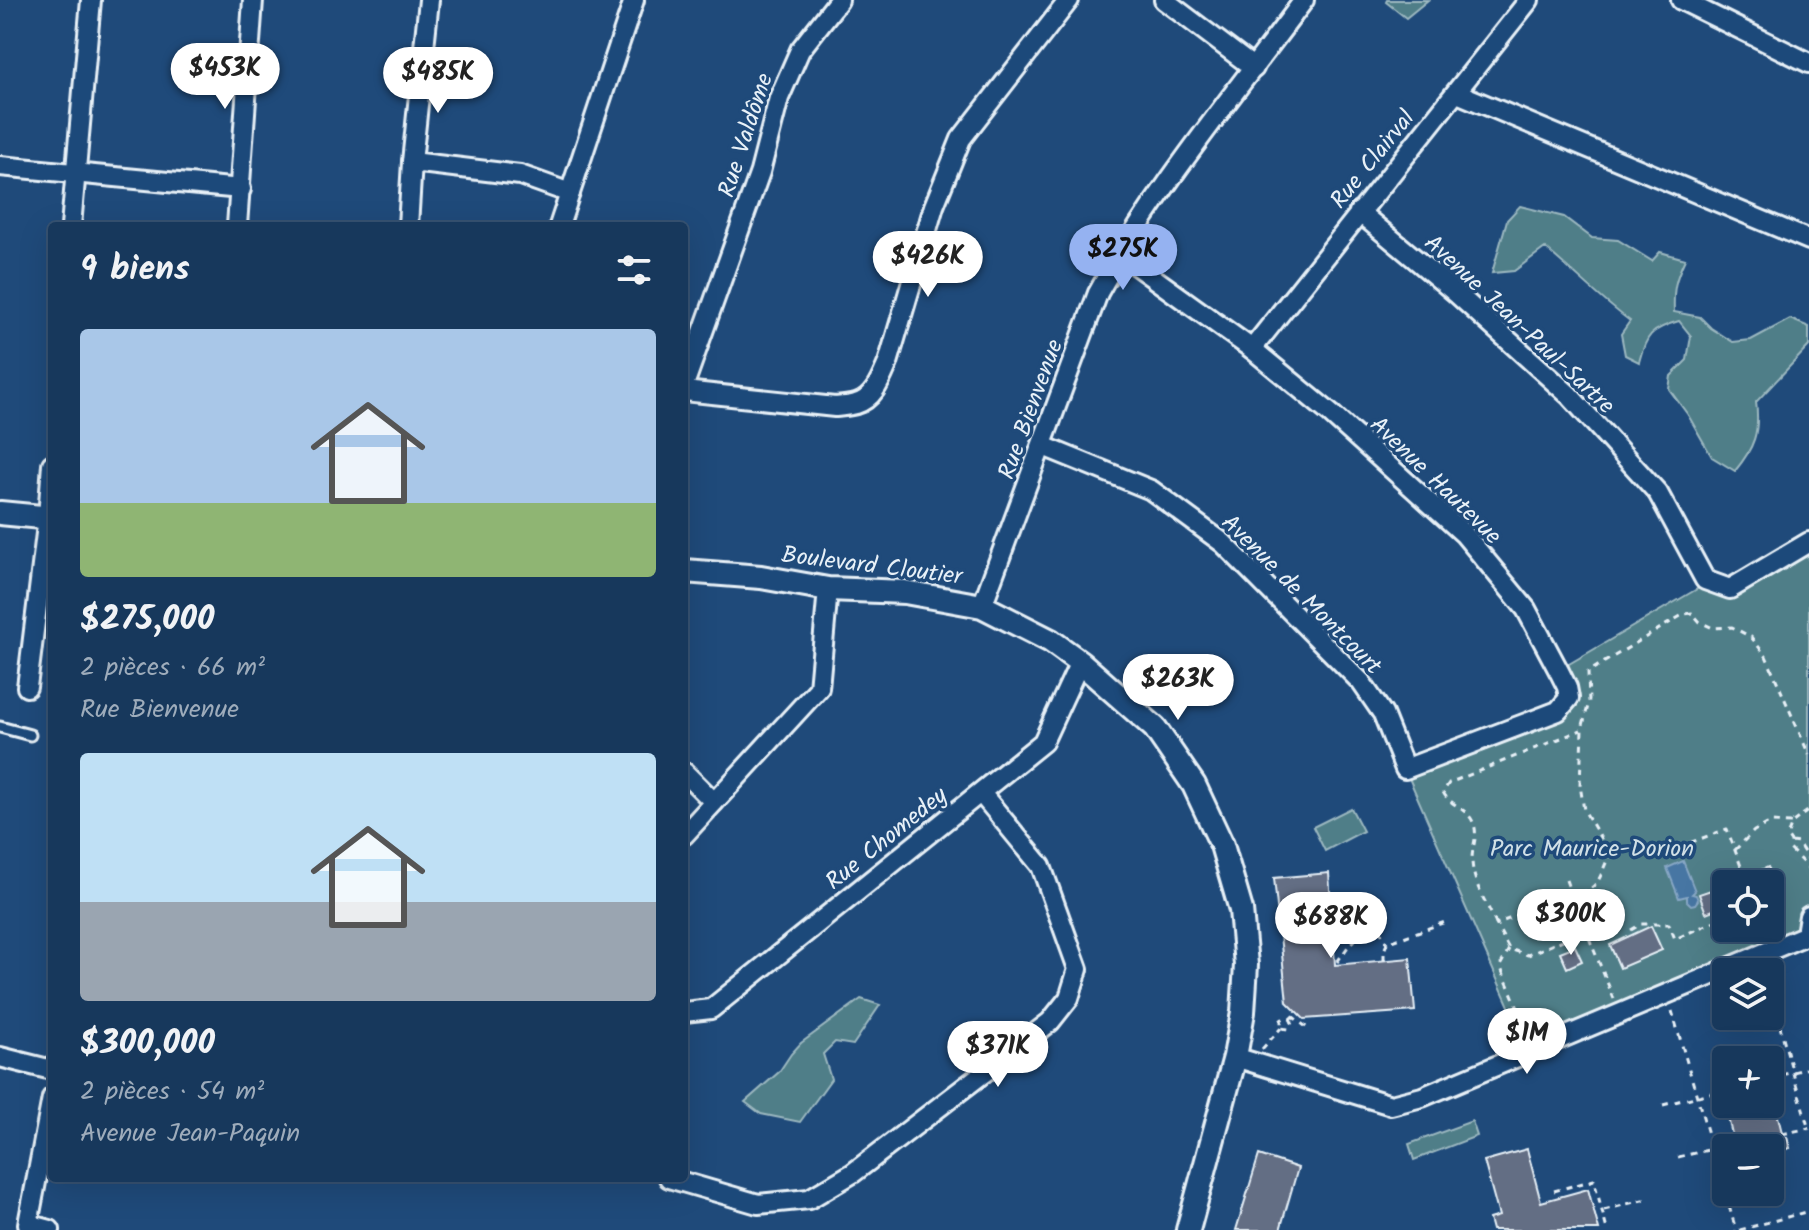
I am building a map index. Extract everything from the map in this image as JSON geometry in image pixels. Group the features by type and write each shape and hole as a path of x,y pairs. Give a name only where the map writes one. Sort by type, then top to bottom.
{"street":[{"path":"71,222 91,0"},
{"path":"237,222 253,0"},
{"path":"408,222 429,0"},
{"path":"560,222 634,0"},
{"name":"Rue Valdôme","path":"688,377 760,172 779,98 800,50 839,0"},
{"path":"688,389 835,407 857,404 870,396 881,381 888,363 934,206 961,139 1069,0"},
{"path":"1164,0 1254,68"},
{"name":"Rue Bienvenue","path":"982,606 1098,293 1149,208 1304,0"},
{"name":"Rue Clairval","path":"1252,349 1529,0"},
{"path":"1681,0 1809,63"},
{"path":"1457,93 1809,240"},
{"path":"412,162 520,175 570,193"},
{"path":"0,166 241,189"},
{"name":"Avenue Jean-Paul-Sartre","path":"1359,212 1456,293 1569,395 1658,493 1705,580 1730,589 1809,542"},
{"name":"Avenue Hautevue","path":"1120,254 1252,349 1331,414 1464,534 1526,609 1567,687 1569,698 1558,711 1405,769"},
{"name":"Avenue de Montcourt","path":"1043,446 1151,490 1223,543 1361,682 1383,714 1405,769"},
{"path":"0,513 48,517"},
{"path":"27,687 48,532"},
{"name":"Boulevard Cloutier","path":"688,571 761,577 828,589 905,592 982,606 1051,641 1080,662 1155,728 1194,785 1222,845 1241,910 1246,965 1243,1059 1188,1230"},
{"path":"688,831 819,688 828,589"},
{"name":"Rue Chomedey","path":"688,1012 711,1009 1043,742 1080,662"},
{"path":"688,776 714,802"},
{"path":"683,1182 758,1204 809,1199 853,1173 1050,1022 1069,998 1078,969 1041,866 981,793"},
{"path":"1243,1059 1391,1105 1422,1097 1809,934 1809,916"},
{"path":"0,1057 48,1069"},
{"path":"48,1119 28,1224 50,1230"}],"lane":[{"path":"0,727 30,735"}],"path":[{"path":"1610,854 1584,810 1580,785 1582,729 1589,702 1588,672 1684,614 1692,613 1700,622 1713,628 1732,627 1751,637 1766,656 1809,755"},
{"path":"1582,729 1449,783 1443,792 1447,801 1472,820 1476,833 1472,859 1477,884 1509,949 1528,955 1586,930"},
{"path":"1809,810 1792,823 1787,836 1791,842 1790,849 1809,869"},
{"path":"1735,850 1754,831 1771,822 1792,823"},
{"path":"1496,924 1571,894 1586,893 1595,886 1610,854 1628,848 1654,856 1727,829 1742,870"},
{"path":"1791,842 1798,843 1809,860"},
{"path":"1732,870 1741,867"},
{"path":"1566,880 1620,1014"},
{"path":"1330,900 1354,900 1372,915 1381,918 1383,923 1379,929 1372,930 1366,922 1372,915 1372,904"},
{"path":"1384,960 1387,943 1448,921"},
{"path":"1631,930 1641,924 1669,924 1675,939 1712,922"},
{"path":"1337,962 1368,927"},
{"path":"1379,929 1387,943"},
{"path":"1509,949 1500,966 1535,1050"},
{"path":"1667,995 1712,1145"},
{"path":"1291,1018 1297,1012"},
{"path":"1281,1028 1281,1020 1291,1018 1310,1030"},
{"path":"1243,1059 1281,1028 1289,1029 1291,1018"},
{"path":"1781,1030 1809,1129 1782,1134"},
{"path":"1784,1075 1809,1068"},
{"path":"1663,1105 1712,1092"},
{"path":"1678,1157 1712,1149"},
{"path":"1554,1191 1594,1180 1607,1230"},
{"path":"1602,1211 1646,1199"},
{"path":"1731,1206 1738,1230 1809,1211"}],"green space":[{"path":"1387,0 1428,0 1406,18"},
{"path":"1520,206 1564,217 1592,238 1618,240 1652,261 1660,252 1685,259 1675,285 1674,312 1700,317 1733,342 1751,340 1790,319 1809,327 1809,346 1756,402 1754,439 1735,471 1712,457 1669,389 1671,376 1687,360 1691,336 1679,321 1651,334 1639,362 1625,355 1621,334 1630,321 1545,248 1514,271 1492,273 1507,220"},
{"name":"Parc Maurice-Dorion","path":"1809,542 1807,928 1784,938 1784,870 1712,870 1712,942 1776,942 1740,958 1712,958 1712,970 1529,1052 1405,769 1569,698 1560,673 1569,664 1709,582 1730,589"},
{"path":"1351,808 1363,831 1325,851 1313,827"},
{"path":"861,999 880,1005 853,1045 835,1042 823,1054 831,1079 800,1122 761,1114 745,1102 779,1072 801,1043"},
{"path":"1472,1121 1477,1136 1414,1160 1409,1144"}],"water":[{"path":"1683,861 1695,891 1692,894 1698,900 1691,905 1687,896 1679,898 1667,868"}],"building":[{"path":"1329,873 1335,965 1410,958 1415,1011 1304,1019 1287,1002 1274,878"},
{"path":"1712,890 1712,911 1706,913 1699,894"},
{"path":"1651,926 1662,950 1620,968 1610,945"},
{"path":"1575,946 1582,961 1567,968 1560,952"},
{"path":"1728,1118 1778,1118 1782,1134 1732,1134"},
{"path":"1784,1137 1787,1137 1790,1148 1784,1150"},
{"path":"1527,1149 1541,1202 1588,1189 1599,1230 1492,1230 1489,1219 1499,1216 1484,1161"},
{"path":"1259,1155 1298,1168 1280,1230 1236,1230"}]}
